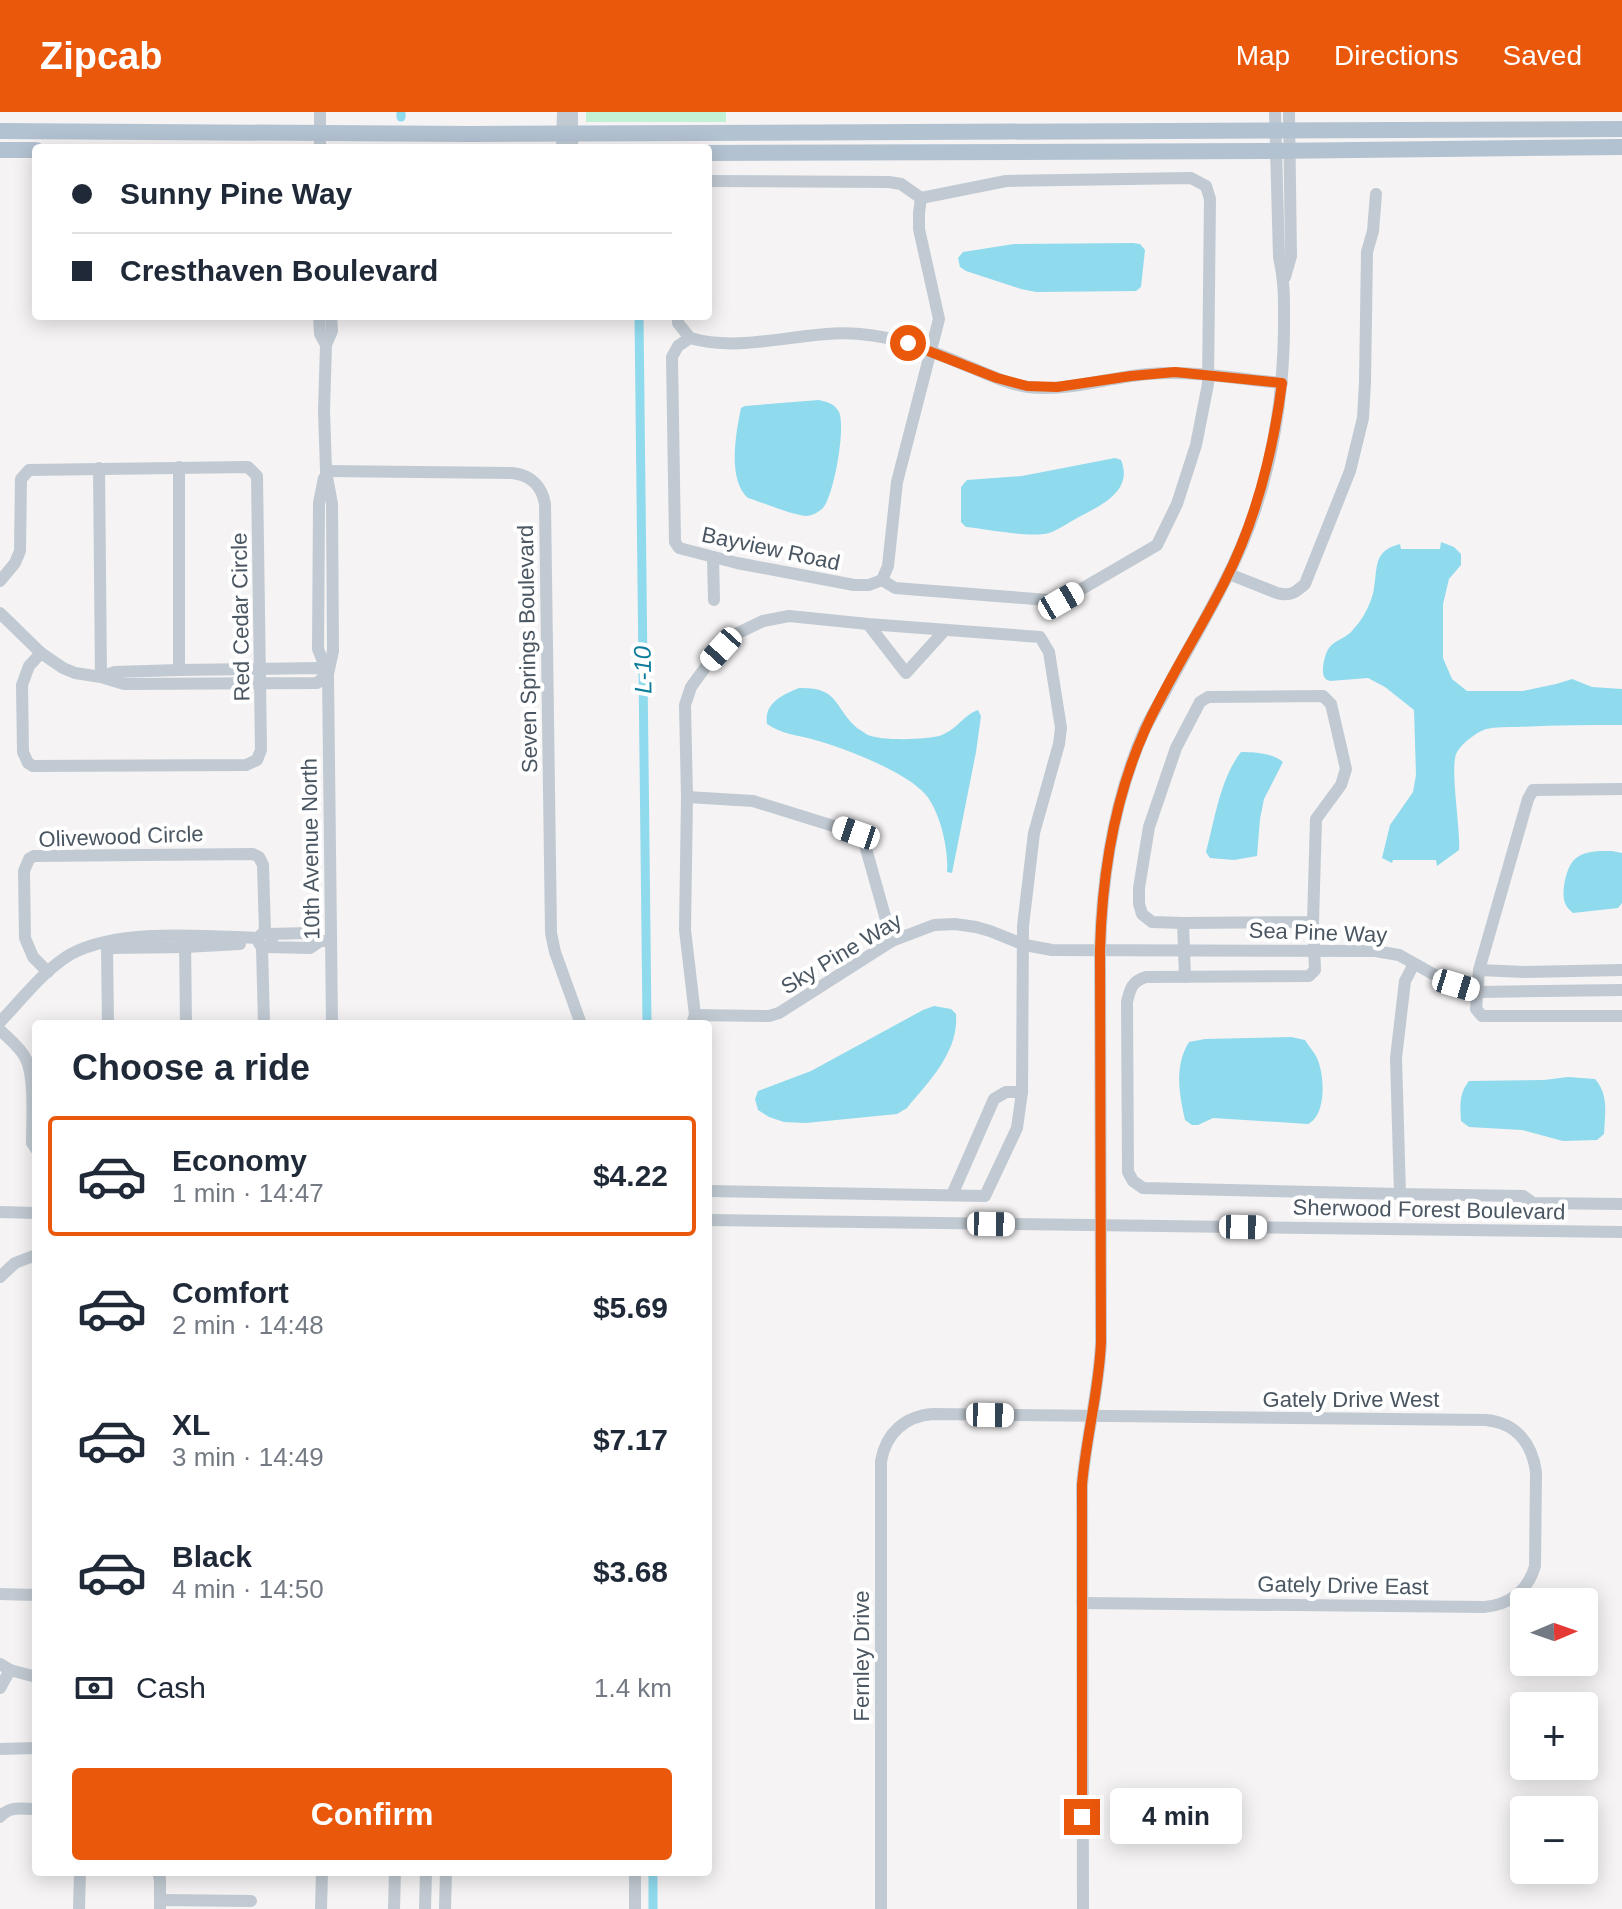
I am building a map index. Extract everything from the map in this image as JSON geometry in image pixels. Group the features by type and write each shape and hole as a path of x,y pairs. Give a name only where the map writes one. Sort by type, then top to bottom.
{"main road":[{"path":"0,131 320,140 567,141 1282,120 1622,129"},
{"path":"1579,129 1579,148"},
{"path":"799,133 800,152"},
{"path":"712,153 1622,147"},
{"path":"0,150 32,150"}],"street":[{"path":"320,112 320,140"},
{"path":"563,112 567,141"},
{"path":"567,141 572,112"},
{"path":"1083,1909 1082,1485 1100,1369 1100,950 1103,890 1121,797 1145,730 1229,574 1263,484 1282,383 1285,280 1279,257 1282,120"},
{"name":"Bayview Road","path":"690,338 678,346 672,357 675,542 679,548 854,585 869,585 882,580 895,588 1061,601 1157,545 1177,504 1196,445 1209,376 1210,199 1206,186 1191,178 1006,181 921,198"},
{"path":"712,181 889,182 901,184 921,198 919,229 939,319 897,482 888,566 882,580"},
{"path":"1229,574 1285,596 1296,592 1305,584 1350,471 1363,418 1367,252 1373,231 1376,194"},
{"name":"10th Avenue North","path":"319,320 320,334 326,345"},
{"name":"10th Avenue North","path":"331,320 332,331 326,345 324,394 326,471 319,503 318,649 328,674 326,941 332,1020"},
{"path":"678,320 690,338 722,344 785,340 829,333 861,334 908,343 1012,383 1042,388 1175,372 1282,383"},
{"path":"179,467 179,670"},
{"name":"Red Cedar Circle","path":"0,581 15,563 20,551 21,479 35,469 248,467 257,476 261,669 261,750 257,760 252,763 33,766 23,752 22,685 29,666 41,653"},
{"path":"99,468 101,677"},
{"name":"Seven Springs Boulevard","path":"326,471 512,473 530,478 542,492 545,504 551,933 580,1020"},
{"path":"713,557 714,600"},
{"path":"0,613 41,653 63,668 124,684 317,683 328,674 318,668 114,672 101,677"},
{"path":"693,1019 685,930 685,705 691,687 707,665 736,634 763,621 789,616 1040,637 1049,652 1061,728 1034,833 1023,926 1022,1092 1017,1128 985,1196 712,1191"},
{"path":"868,624 906,673 945,630"},
{"path":"1313,922 1152,922 1142,914 1139,888 1149,827 1176,748 1192,714 1208,697 1323,696 1331,704 1346,769 1341,785 1316,819 1315,970 1309,976 1146,977 1130,987 1127,1002 1128,1172 1133,1181 1143,1188 1523,1196 1533,1203 1622,1204"},
{"path":"1622,789 1533,790 1479,970 1476,1009 1482,1016 1622,1016"},
{"path":"687,797 753,801 856,833 865,845 892,941"},
{"name":"Olivewood Circle","path":"48,972 33,957 25,938 24,871 25,865 34,856 253,854 259,857 263,865 264,1020"},
{"name":"Sky Pine Way","path":"693,1019 779,1013 892,941 921,928 942,923 976,927 1025,945 1061,951 1100,950"},
{"path":"1183,923 1185,977"},
{"path":"0,1022 48,972 71,955 101,947 264,940 309,933 326,941"},
{"path":"185,942 186,1020"},
{"path":"101,947 108,1020"},
{"name":"Sea Pine Way","path":"1100,950 1375,951 1399,955 1442,979 1477,992 1622,990"},
{"path":"1400,1194 1396,1058 1405,981 1414,964"},
{"path":"1479,970 1622,970"},
{"path":"0,1030 21,1051 28,1063 32,1143"},
{"path":"952,1195 994,1099 1006,1092 1022,1092"},
{"path":"0,1212 32,1213"},
{"name":"Sherwood Forest Boulevard","path":"712,1220 1622,1232"},
{"path":"1,1274 15,1263 32,1257"},
{"name":"Gately Drive West","path":"914,1417 933,1414 1499,1422 1516,1431 1532,1453 1536,1472 1536,1516"},
{"name":"Fernley Drive","path":"881,1909 881,1461 886,1442 893,1432 914,1417"},
{"name":"Gately Drive East","path":"1082,1603 1497,1606 1514,1598 1531,1579 1536,1555 1536,1516"},
{"path":"0,1594 32,1595"},
{"path":"0,1688 5,1667 32,1676"},
{"path":"0,1749 32,1748"},
{"path":"0,1817 12,1808 32,1809"},
{"path":"79,1909 80,1876"},
{"path":"158,1876 160,1904 251,1901"},
{"path":"321,1909 322,1876"},
{"path":"394,1909 395,1876"},
{"path":"425,1909 426,1876"},
{"path":"445,1909 446,1876"},
{"path":"635,1876 635,1909"}],"green space":[{"path":"586,112 726,112 726,122 586,122"}],"water":[{"path":"1014,244 1140,244 1145,250 1141,287 1136,291 1036,292 966,271 960,267 958,258 963,252"},
{"path":"819,400 835,407 841,420 835,476 823,508 807,516 748,498 741,490 735,468 735,442 741,408"},
{"path":"1115,458 1121,460 1124,471 1119,489 1104,503 1052,532 1008,533 966,527 961,522 961,487 967,480 1022,476"},
{"path":"1441,542 1454,547 1461,554 1461,565 1449,579 1443,604 1443,658 1452,679 1467,691 1523,691 1572,679 1592,687 1622,689 1622,725 1502,727 1478,733 1462,745 1455,759 1459,850 1437,866 1436,860 1393,860 1392,863 1382,858 1390,825 1413,792 1416,775 1414,710 1368,678 1327,680 1323,672 1324,663 1329,648 1350,633 1364,615 1373,594 1381,555 1400,544 1401,549 1440,549"},
{"path":"799,688 829,694 857,728 868,735 883,738 916,739 942,735 978,710 981,716 976,752 952,873 947,872 945,842 935,811 917,786 858,755 767,724 771,705"},
{"path":"1241,752 1269,755 1283,762 1264,799 1257,856 1234,860 1210,858 1206,852 1219,800 1228,774"},
{"path":"1587,853 1622,853 1622,903 1618,908 1573,913 1564,898 1571,864"},
{"path":"934,1006 951,1009 956,1014 953,1041 933,1076 907,1108 897,1114 806,1123 784,1122 758,1110 755,1099 758,1091 811,1071"},
{"path":"1291,1037 1305,1040 1319,1063 1321,1103 1319,1112 1308,1124 1213,1118 1192,1125 1185,1120 1180,1070 1189,1042"},
{"path":"1568,1077 1595,1079 1602,1091 1604,1134 1597,1140 1563,1141 1522,1130 1469,1127 1461,1121 1462,1095 1469,1081"}],"waterway":[{"name":"L-10","path":"401,112 401,117"},
{"name":"L-10","path":"639,320 647,1020"},
{"name":"L-10","path":"653,1876 653,1909"}],"route":[{"path":"908,343 997,378 1042,388 1175,372 1282,383 1270,458 1253,517 1226,579 1145,730 1121,797 1103,890 1100,926 1101,1342 1097,1395 1082,1485 1082,1817"}]}
